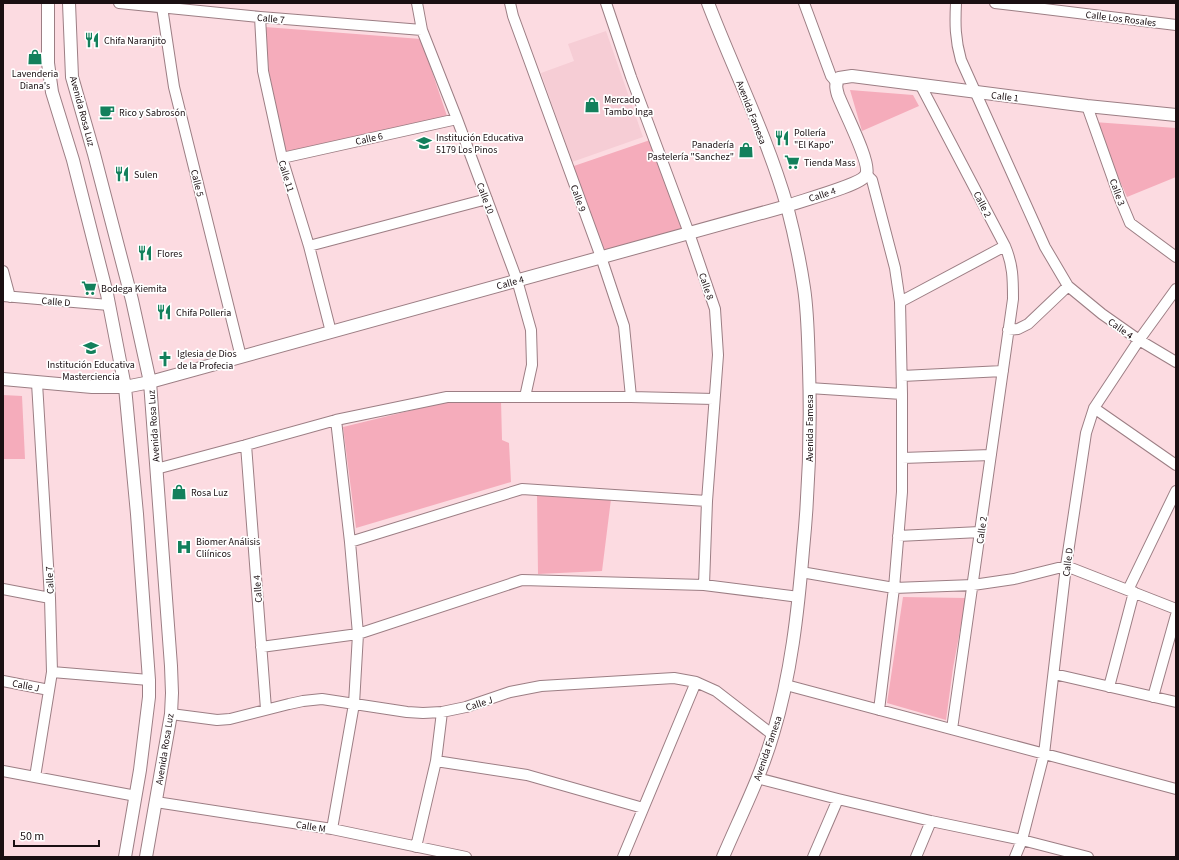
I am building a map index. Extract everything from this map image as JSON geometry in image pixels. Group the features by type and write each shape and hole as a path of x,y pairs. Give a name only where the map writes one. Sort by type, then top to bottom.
{"street":[{"name":"Avenida Rosa Luz","path":"48,3 48,63 52,92 73,160 109,305 125,387 137,514 149,698 136,796 124,857"},
{"name":"Avenida Rosa Luz","path":"69,3 72,77 132,300 150,382 172,692 171,714 146,857"},
{"name":"Calle 7","path":"119,3 260,18 422,30"},
{"name":"Calle 10","path":"417,3 422,30 517,280 531,330 532,365 525,397"},
{"name":"Calle 9","path":"510,3 513,16 601,257 624,326 631,397"},
{"name":"Calle 8","path":"606,3 643,112 715,309 718,355 707,501 704,585"},
{"name":"Avenida Famesa","path":"708,3 776,172 787,206 805,290 810,426 802,572 786,685 773,735 757,778 722,857"},
{"path":"804,3 831,76 836,82 838,95 863,155 867,169 866,174 872,180 895,268 900,302 902,376 902,492 894,588 879,710"},
{"name":"Calle 4","path":"956,3 956,43 961,60 1045,247 1068,286 1102,314 1139,340 1176,362"},
{"name":"Calle Los Rosales","path":"995,3 1176,25"},
{"name":"Calle 5","path":"162,7 174,87 241,356"},
{"name":"Calle 11","path":"260,18 263,71 282,158 309,246 331,332"},
{"name":"Calle 1","path":"836,82 840,78 852,76 976,93 1176,115"},
{"name":"Calle 2","path":"922,86 1005,246 1012,265 1014,279 1013,300 952,730"},
{"name":"Calle 3","path":"1087,106 1130,223 1176,257"},
{"name":"Calle 6","path":"282,158 457,119"},
{"name":"Calle 4","path":"3,379 92,387 125,387 150,382 787,206 862,180 866,174"},
{"path":"309,246 487,199"},
{"path":"900,302 1005,246"},
{"path":"3,270 7,296"},
{"path":"1008,330 1018,329 1028,324 1068,286"},
{"name":"Calle D","path":"1015,857 1022,840 1044,754 1066,566 1086,433 1094,408 1139,340 1176,289"},
{"name":"Calle D","path":"7,296 109,305"},
{"path":"902,376 1003,371"},
{"name":"Calle 7","path":"34,777 52,672 50,598 37,383"},
{"path":"809,388 902,394"},
{"path":"156,469 336,420 447,397 631,397 714,399"},
{"path":"1094,408 1176,465"},
{"path":"332,829 354,704 358,634 350,542 336,420"},
{"name":"Calle 4","path":"246,445 266,709"},
{"path":"902,458 991,455"},
{"path":"350,542 522,489 707,501"},
{"path":"1109,687 1131,591 1176,491"},
{"path":"898,536 980,532"},
{"path":"802,572 894,588 973,585 1014,580 1066,566 1176,609"},
{"path":"261,647 358,634 522,580 704,585 799,597"},
{"path":"3,589 50,598"},
{"path":"1153,697 1176,614"},
{"path":"52,672 148,680"},
{"path":"1054,674 1176,702"},
{"name":"Calle J","path":"171,714 217,720 242,716 296,702 314,700 330,700 407,712 442,712 466,708 510,692 541,686 674,678 696,682 716,691 773,735"},
{"name":"Calle J","path":"3,681 49,690"},
{"path":"623,857 696,682"},
{"path":"786,685 1176,789"},
{"path":"416,847 436,761 442,712"},
{"path":"436,761 527,775 643,808"},
{"path":"3,771 136,796"},
{"path":"757,778 838,799 1022,840 1088,857"},
{"path":"813,857 838,799"},
{"name":"Calle M","path":"156,802 332,829 466,857"},
{"path":"916,857 930,820"}],"shaded area":[{"path":"265,27 421,39 447,116 286,154 269,72"},
{"name":"Mercado Tambo Inga","path":"606,31 643,137 572,162 541,73 574,61 568,44"},
{"path":"850,90 913,95 919,106 862,131"},
{"path":"1094,122 1176,128 1176,177 1127,197"},
{"path":"653,139 689,233 601,257 568,168"},
{"path":"3,395 22,396 25,459 3,459"},
{"path":"454,400 501,400 502,440 509,443 511,482 356,528 343,427"},
{"path":"537,493 611,499 602,571 538,574"},
{"path":"903,597 966,598 953,668 946,720 887,703"}],"place":[{"name":"Chifa Naranjito","path":"92,40"},
{"name":"Lavenderia Diana's","path":"35,57"},
{"name":"Mercado Tambo Inga","path":"592,105"},
{"name":"Rico y Sabrosón","path":"107,112"},
{"name":"Pollería \"El Kapo\"","path":"782,138"},
{"name":"Institución Educativa 5179 Los Pinos","path":"424,143"},
{"name":"Panadería Pastelería \"Sanchez\"","path":"746,150"},
{"name":"Tienda Mass","path":"792,162"},
{"name":"Sulen","path":"122,174"},
{"name":"Flores","path":"145,253"},
{"name":"Bodega Kiemita","path":"89,288"},
{"name":"Chifa Polleria","path":"164,312"},
{"name":"Institución Educativa Masterciencia","path":"91,348"},
{"name":"Iglesia de Dios de la Profecia","path":"165,359"},
{"name":"Rosa Luz","path":"179,492"},
{"name":"Biomer Análisis Cliínicos","path":"184,547"}]}
